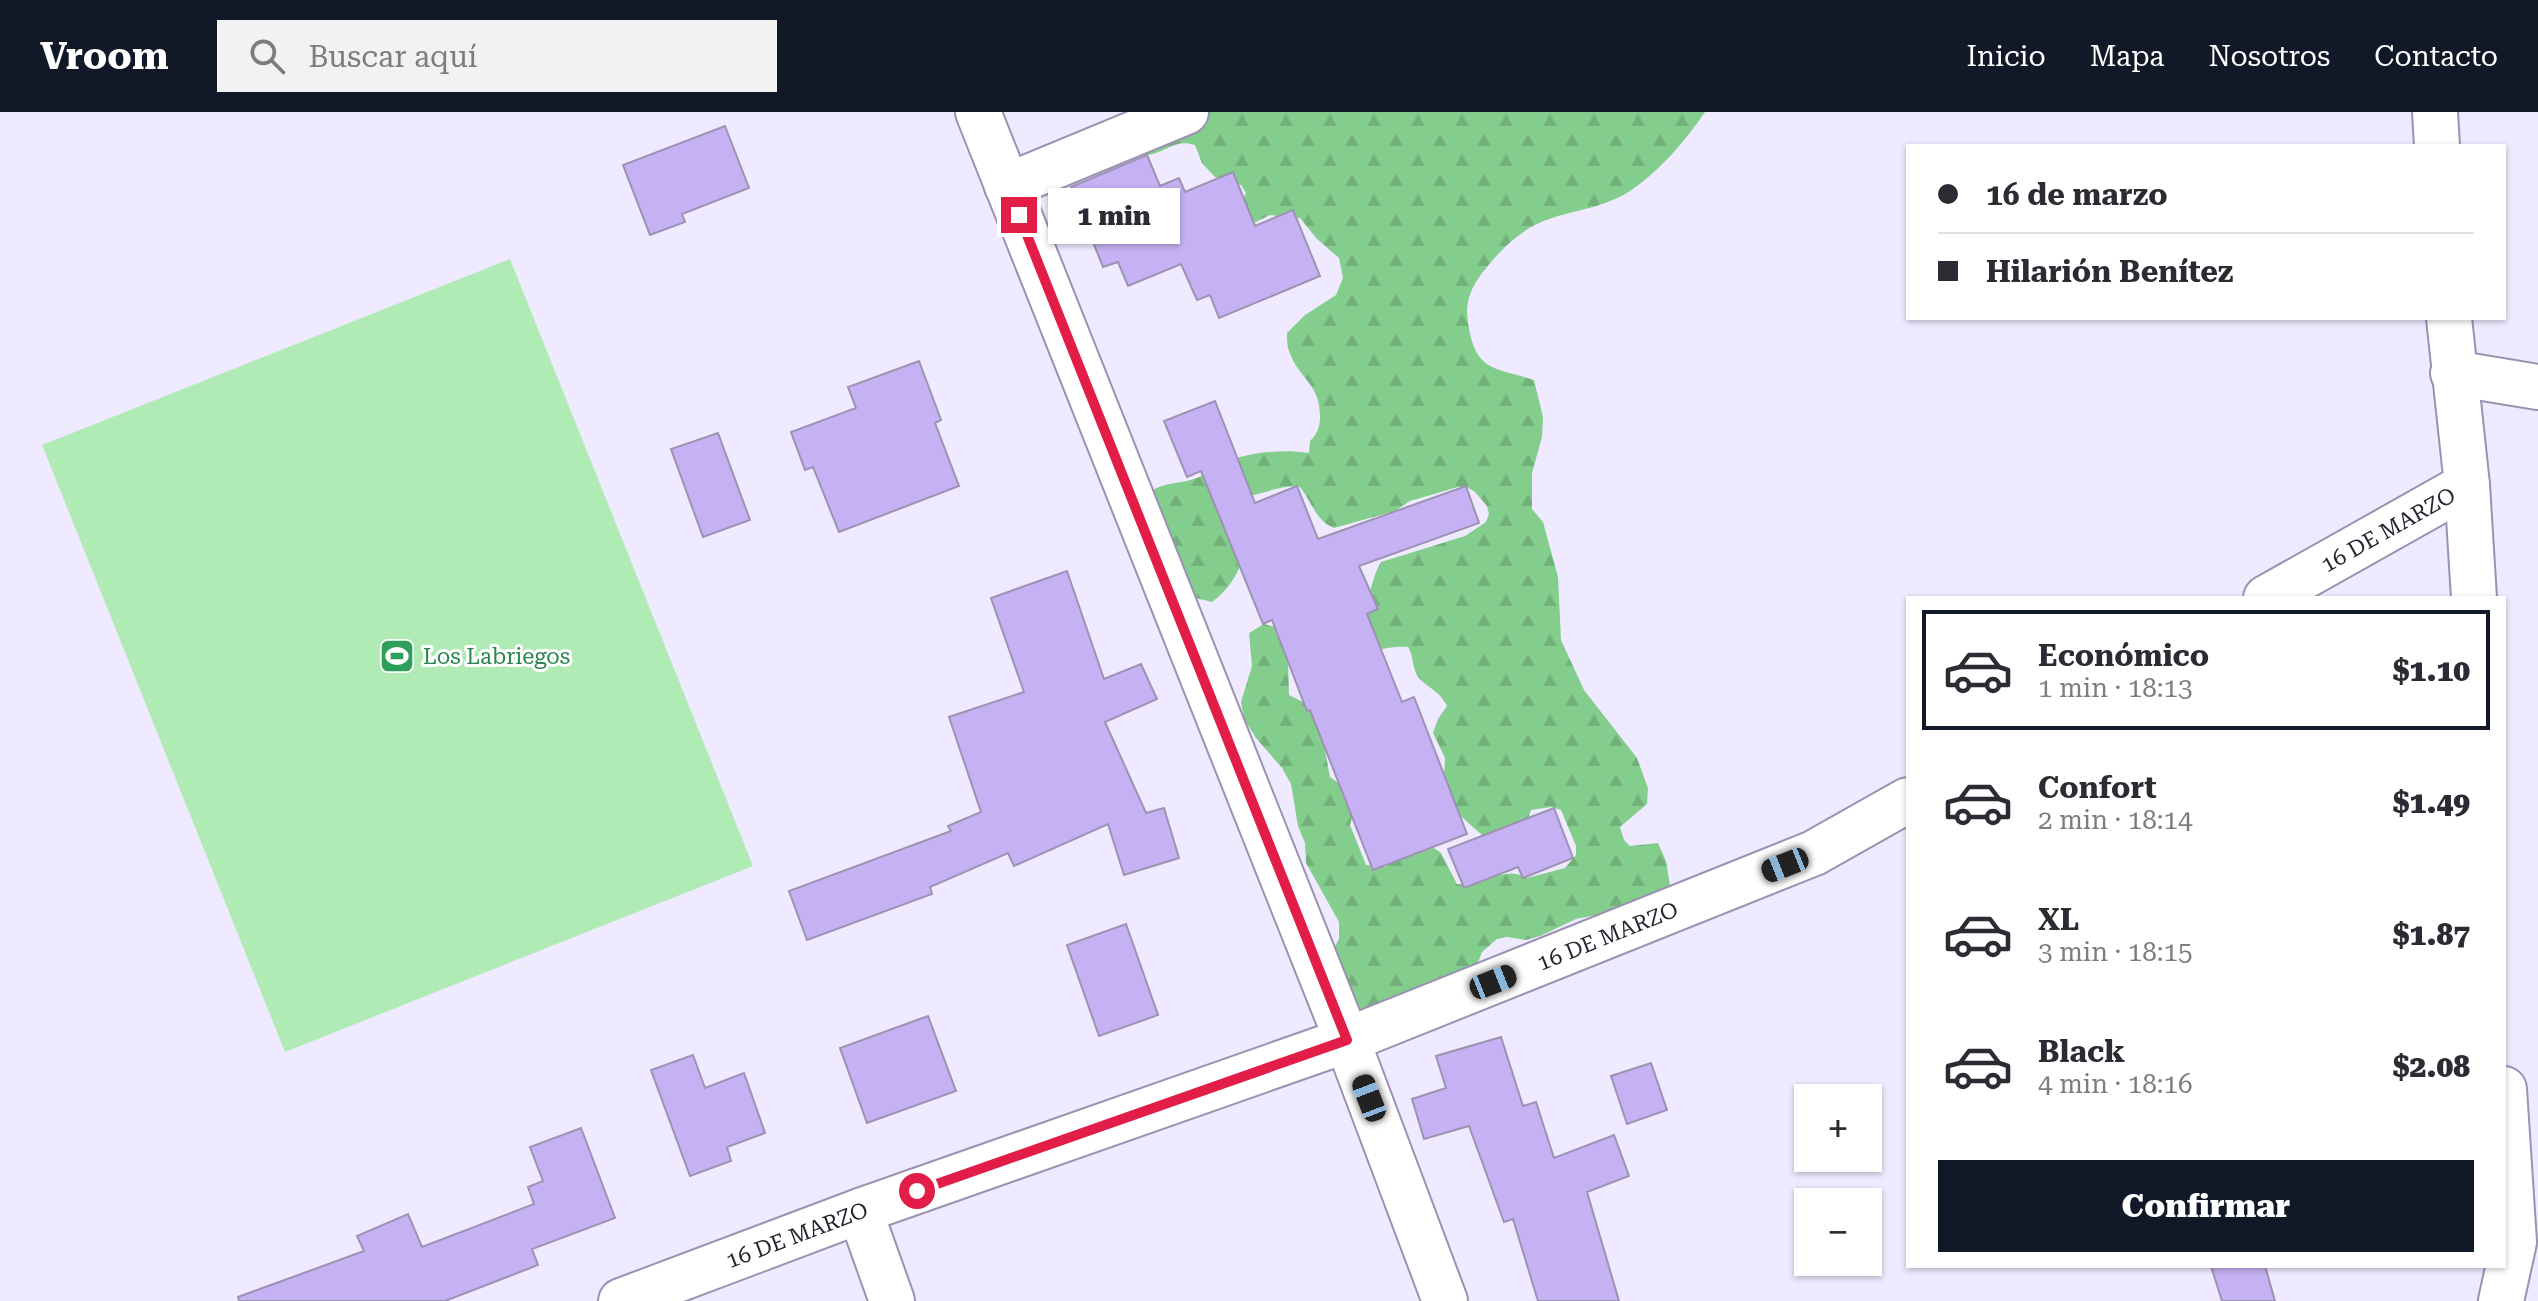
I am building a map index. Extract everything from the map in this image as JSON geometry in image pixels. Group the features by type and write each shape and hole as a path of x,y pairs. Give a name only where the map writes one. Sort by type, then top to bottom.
{"street":[{"path":"978,112 1347,1040 1445,1301"},
{"path":"1007,186 1186,112"},
{"path":"2435,112 2437,144"},
{"path":"2449,320 2467,485 2474,596"},
{"path":"2453,373 2538,387"},
{"name":"16 DE MARZO","path":"2270,596 2467,485"},
{"name":"16 DE MARZO","path":"621,1301 860,1211 1347,1040 1814,853 1906,801"},
{"path":"2501,1301 2514,1242 2523,1156 2506,1096"},
{"path":"860,1211 892,1301"}],"green space":[{"path":"1163,112 1705,112 1671,155 1630,191 1601,205 1540,223 1515,238 1493,259 1478,280 1467,307 1471,339 1482,359 1498,369 1534,380 1543,417 1542,437 1532,473 1532,509 1543,522 1558,577 1561,640 1584,690 1637,758 1648,788 1647,804 1620,827 1624,840 1630,846 1658,843 1666,861 1671,891 1612,915 1576,919 1526,940 1497,939 1482,952 1475,970 1368,1011 1355,1012 1330,955 1339,939 1339,922 1306,863 1305,843 1298,826 1291,784 1244,719 1241,702 1252,666 1249,633 1264,624 1279,628 1288,660 1289,695 1303,702 1323,700 1323,740 1330,777 1337,782 1345,781 1355,807 1350,825 1366,865 1385,867 1408,853 1434,848 1441,853 1457,884 1466,884 1510,874 1527,878 1565,868 1576,855 1576,846 1561,810 1551,807 1531,810 1526,825 1483,836 1455,811 1444,776 1445,758 1433,733 1447,706 1438,693 1417,675 1408,647 1362,648 1370,591 1381,562 1465,536 1486,522 1489,514 1487,506 1475,492 1467,487 1458,487 1410,501 1395,511 1334,528 1318,515 1300,487 1249,496 1241,564 1235,576 1212,602 1192,597 1152,491 1198,478 1222,463 1243,456 1287,451 1309,453 1310,441 1319,426 1319,407 1313,389 1293,361 1287,333 1305,315 1336,295 1343,278 1339,258 1317,239 1300,218 1270,215 1246,227 1242,201 1246,193 1241,185 1215,177 1202,163 1195,145 1178,144 1153,154 1128,157 1070,181"},
{"name":"Los Labriegos","path":"510,259 753,866 285,1052 42,445"}],"building":[{"path":"725,126 749,188 682,214 685,222 650,235 623,165"},
{"path":"1147,155 1160,186 1179,178 1185,192 1233,172 1255,226 1293,210 1320,276 1219,318 1210,295 1197,300 1181,264 1128,286 1118,262 1103,267 1071,187"},
{"path":"919,361 941,420 935,423 959,486 839,532 813,467 805,470 791,432 856,408 848,387"},
{"path":"1215,401 1255,503 1297,486 1318,539 1466,486 1479,523 1359,566 1378,609 1367,614 1402,702 1414,697 1467,834 1373,870 1272,620 1263,624 1201,471 1187,477 1164,421"},
{"path":"718,433 750,520 703,537 671,449"},
{"path":"1067,571 1104,679 1141,664 1157,699 1105,722 1146,813 1164,808 1179,858 1124,875 1108,824 1014,866 1008,853 930,887 932,894 807,940 789,891 951,831 948,826 981,812 949,717 1024,692 991,598"},
{"path":"1554,808 1573,858 1523,878 1518,867 1464,888 1448,849"},
{"path":"1126,924 1158,1015 1099,1036 1067,945"},
{"path":"928,1016 956,1091 867,1123 840,1048"},
{"path":"1501,1037 1523,1106 1536,1102 1554,1158 1614,1135 1629,1176 1587,1192 1619,1301 1538,1301 1513,1219 1504,1222 1469,1126 1424,1139 1412,1099 1446,1088 1436,1056"},
{"path":"693,1055 705,1088 744,1073 765,1133 727,1147 731,1161 690,1176 651,1070"},
{"path":"1651,1063 1667,1110 1627,1124 1611,1076"},
{"path":"581,1128 615,1218 532,1249 538,1265 445,1301 239,1301 238,1297 364,1251 357,1236 408,1214 422,1247 534,1204 528,1187 543,1181 530,1147"},
{"path":"2212,1268 2266,1268 2275,1301 2222,1301"}],"place":[{"name":"Los Labriegos","path":"397,656"}],"route":[{"path":"917,1191 1347,1040 1019,215"}]}
